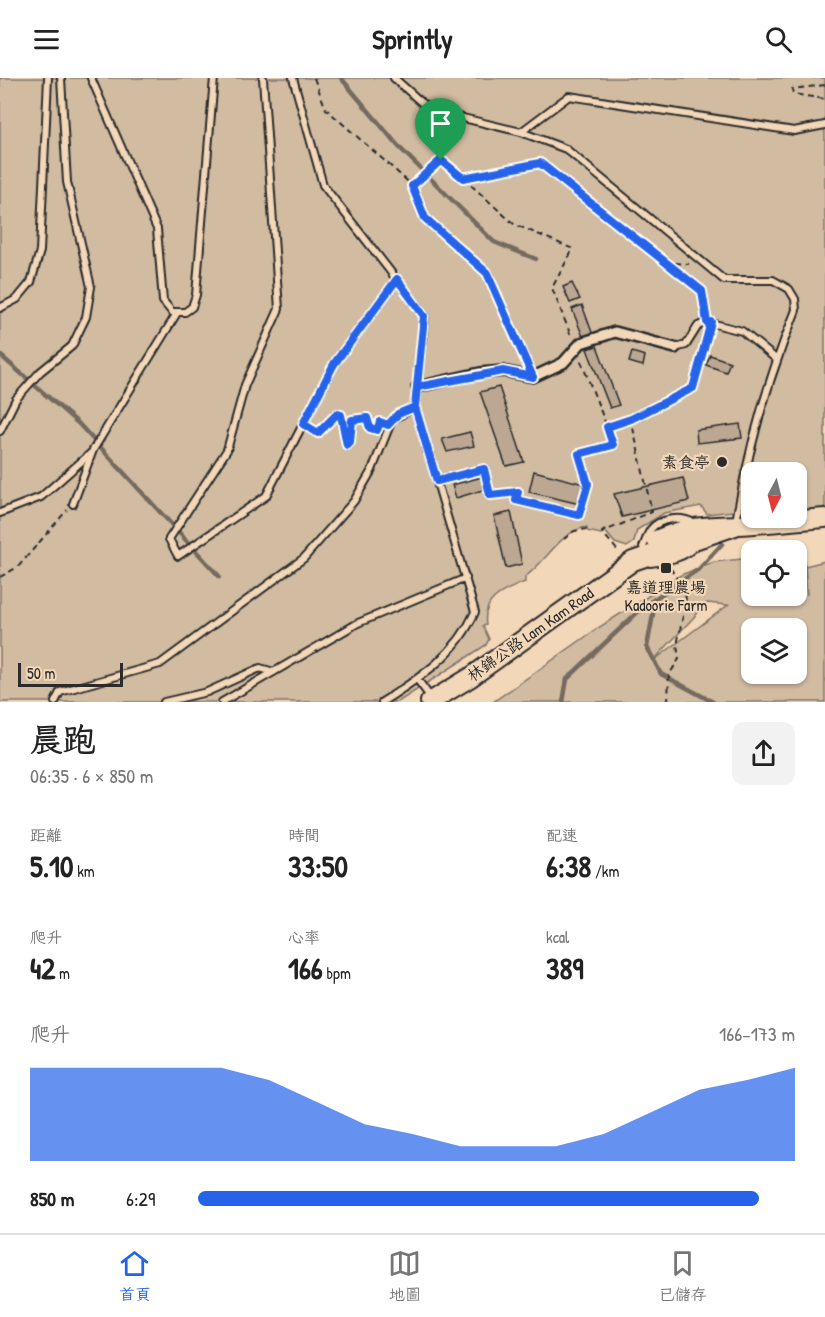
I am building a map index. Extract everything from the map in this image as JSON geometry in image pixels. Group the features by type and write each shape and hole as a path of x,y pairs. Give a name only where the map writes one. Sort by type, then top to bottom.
{"main road":[{"name":"林錦公路 Lam Kam Road","path":"624,559 699,532 735,526 825,518"},
{"name":"林錦公路 Lam Kam Road","path":"432,701 471,676 624,559 643,547 679,531 699,532"}],"street":[{"path":"417,387 503,371 533,377 563,363 581,343 615,332 675,348"}],"lane":[{"path":"0,308 17,299 31,282 40,251 48,78"},
{"path":"0,431 26,386 72,346 79,334 88,307 91,287 68,182 61,78"},
{"path":"91,78 157,229 163,301 168,309 177,313 189,310 196,295 214,78"},
{"path":"263,78 279,309 245,385 227,450 170,539 178,556 266,496 334,364 397,279"},
{"path":"293,78 323,184 424,316 415,407 475,612 460,641 417,679 382,702"},
{"path":"394,78 430,110 521,132 566,149 724,280 773,280 789,289 795,298 796,310 776,359 749,457 735,526"},
{"path":"521,132 569,96 794,131 825,125"},
{"path":"73,504 93,450 177,313"},
{"path":"675,348 686,345 698,326 709,322 742,331 776,359"},
{"path":"55,702 60,692 160,664 304,558 354,501 372,470 388,425 398,414 415,407"},
{"path":"0,513 41,497 93,450"},
{"path":"222,702 357,623 466,578"},
{"path":"164,702 207,692 260,668 274,672"},
{"path":"417,679 432,701"}],"path":[{"path":"314,78 326,109 412,186 425,218 487,273 533,377"},
{"path":"825,85 792,89 793,94 825,99"},
{"path":"412,186 441,160 514,224 573,249 552,288 613,445 579,454 588,484 579,515 516,500 518,492 490,495 484,469 437,481"},
{"path":"463,178 540,163 702,291 709,322 693,388 631,419 607,427"},
{"path":"663,262 707,266"},
{"path":"303,424 318,433 337,414 341,415 347,445 350,442 352,420 367,418 370,428 377,430 380,422 388,425"},
{"path":"624,559 602,532 652,512 631,419"},
{"path":"0,578 18,567 73,504"},
{"path":"564,539 574,531 587,529"},
{"path":"661,572 670,567 676,581 684,590 686,601 677,645 679,659 669,675 668,702"}],"shaded area":[{"path":"0,78 825,78 825,507 807,513 807,462 741,462 741,510 707,514 701,506 664,513 637,530 634,542 627,547 615,543 604,530 601,534 587,531 587,527 577,530 554,547 525,577 525,582 502,592 491,602 487,608 486,625 483,626 489,639 486,645 398,702 0,702"},
{"path":"741,559 741,606 807,606 807,566 825,561 825,702 493,702 598,628 681,575 714,562","holes":["707,603 728,605 653,661"]}],"building":[{"path":"572,283 580,299 570,303 563,287"},
{"path":"582,305 593,335 584,339 572,309"},
{"path":"597,346 619,405 610,408 587,349"},
{"path":"632,352 645,356 643,366 629,362"},
{"path":"710,355 730,362 726,372 706,365"},
{"path":"499,387 524,462 506,466 480,392"},
{"path":"740,424 742,438 697,443 696,430"},
{"path":"470,432 474,446 447,452 442,439"},
{"name":"素食亭","path":"720,458 726,460 725,466 718,465"},
{"path":"534,471 584,484 580,504 529,492"},
{"path":"482,477 486,489 456,498 452,485"},
{"path":"683,478 689,501 622,517 614,494"},
{"path":"511,512 522,564 506,568 494,516"}],"waterway":[{"path":"341,78 399,147 494,242 536,259"},
{"path":"0,355 78,423 219,576"},
{"path":"563,702 567,679 644,606 699,569 722,544"},
{"path":"656,598 647,647 661,674 713,702"}],"place":[{"name":"素食亭","path":"722,462"},
{"name":"嘉道理農場 Kadoorie Farm","path":"666,568"}],"route":[{"path":"441,160 412,186 425,218 487,273 533,377 503,371 480,373 417,387 415,407 398,414 388,425 380,422 377,430 370,428 367,418 352,420 350,442 347,445 345,445 341,415 337,414 318,433 303,424 334,364 397,279 424,316 415,407 437,481 484,469 490,495 518,492 516,500 579,515 588,484 579,454 613,445 607,427 631,419 693,388 711,322 707,322 702,291 540,163 463,178 441,160"}]}
